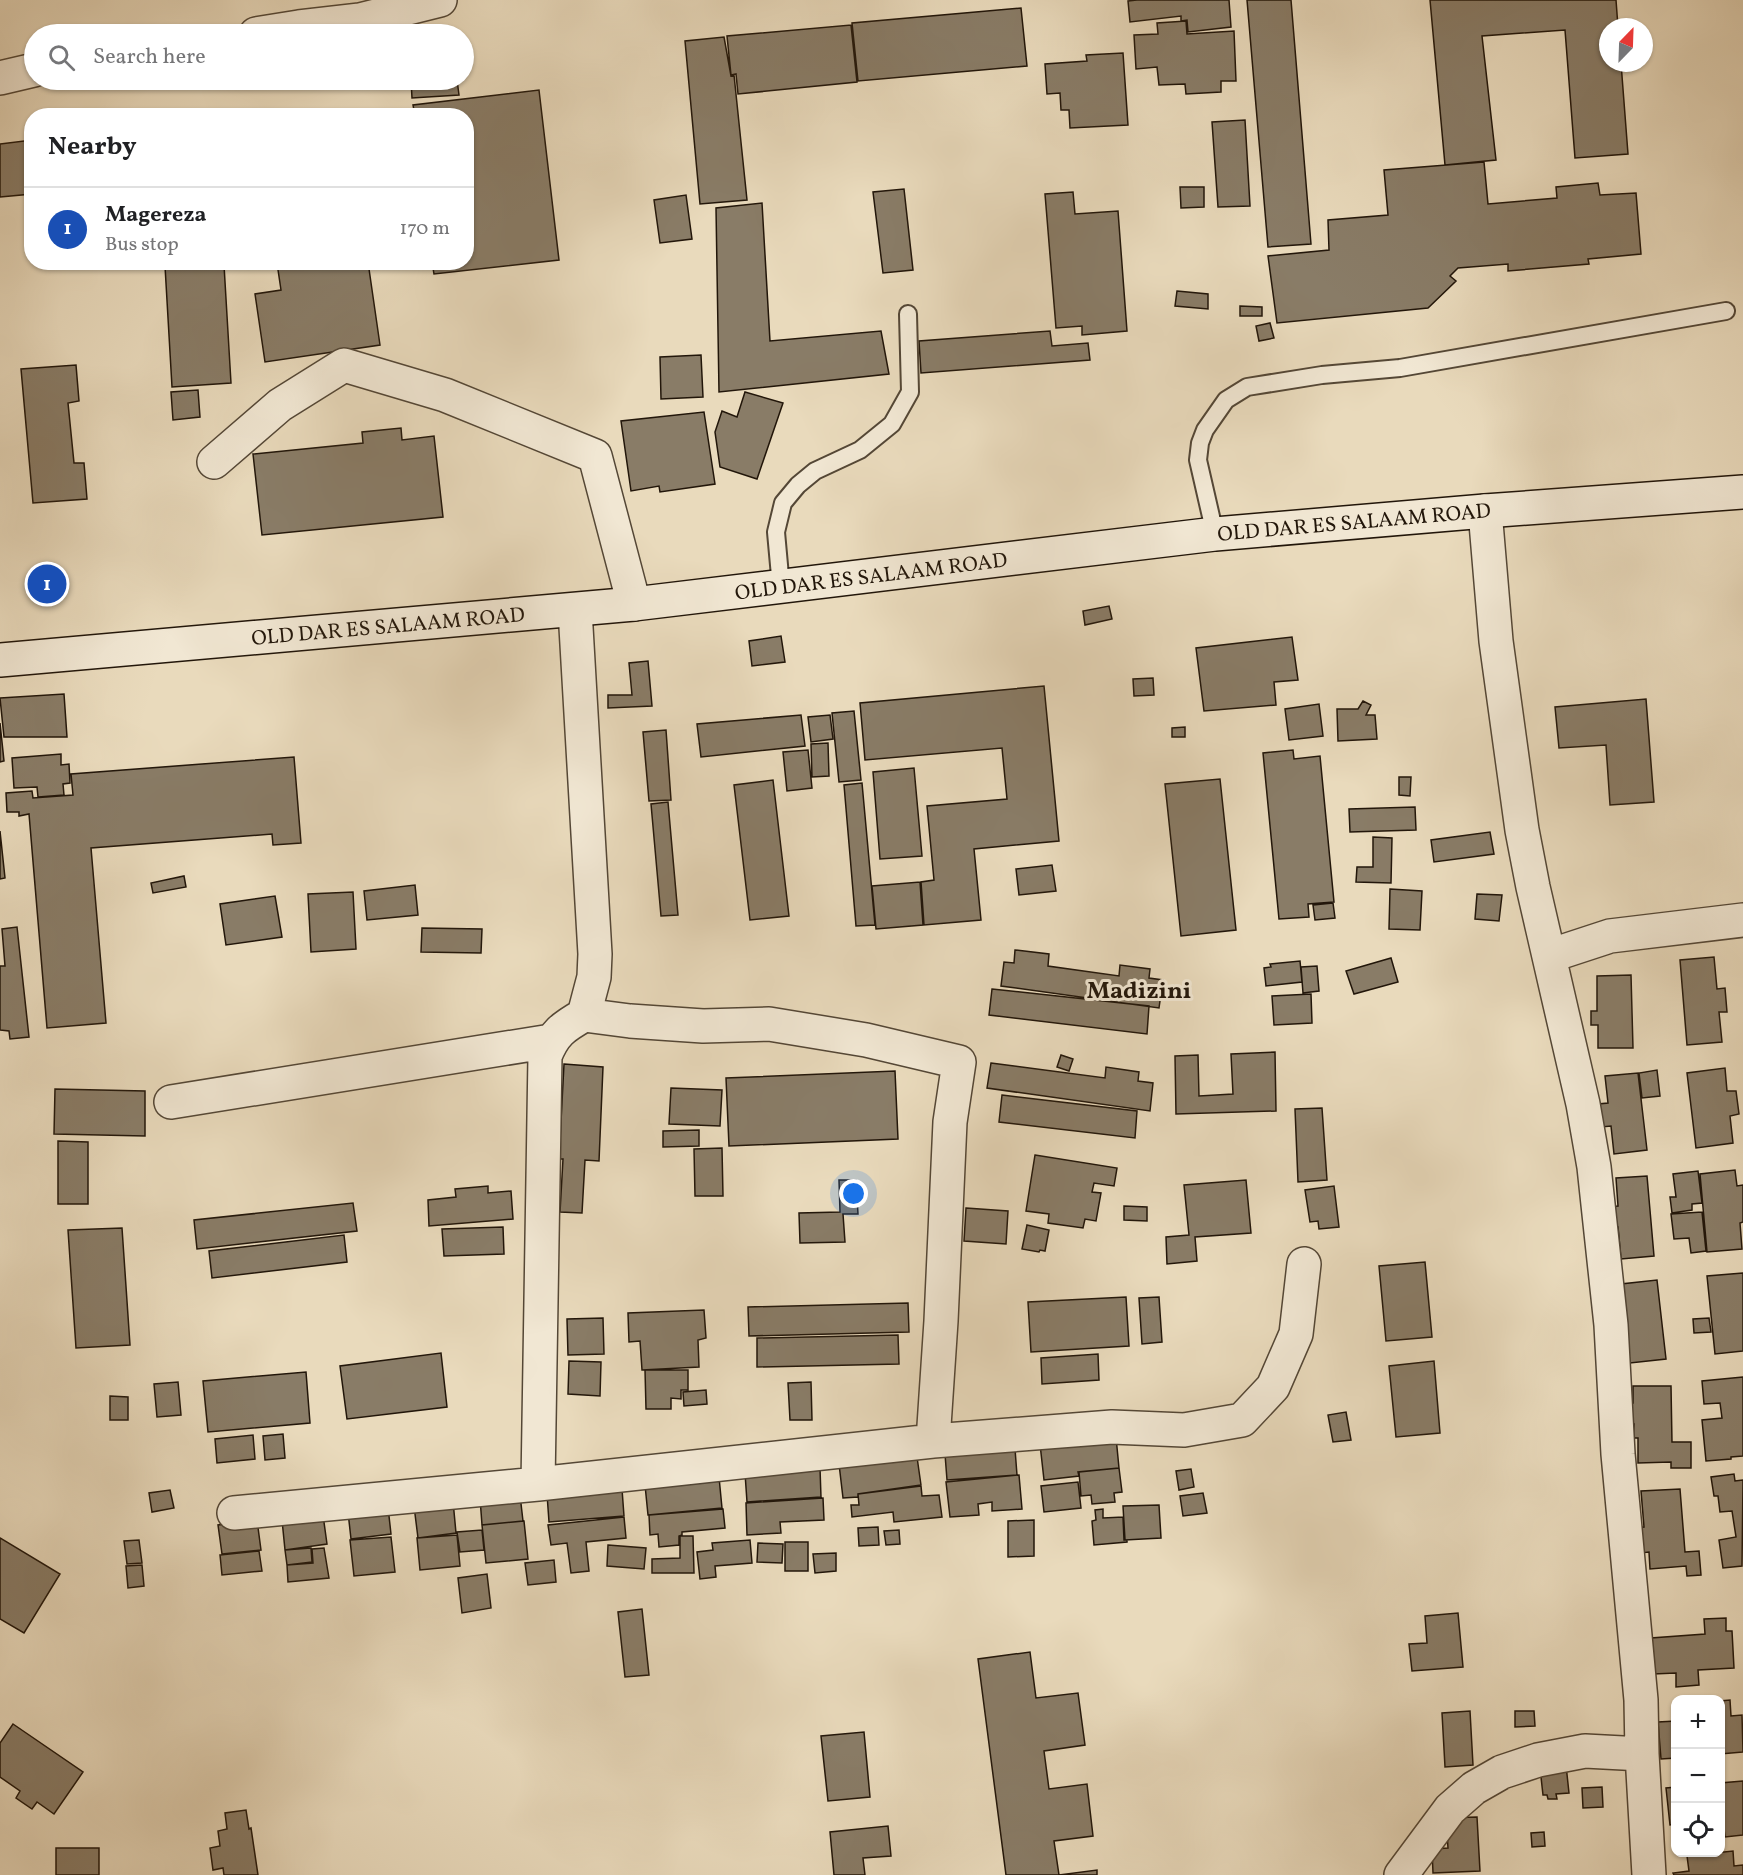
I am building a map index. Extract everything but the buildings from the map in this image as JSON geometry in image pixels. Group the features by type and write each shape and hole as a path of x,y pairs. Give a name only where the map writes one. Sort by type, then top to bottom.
{"street":[{"path":"325,24 360,20 440,0"},
{"path":"0,78 24,72"},
{"path":"214,462 280,405 344,365 445,395 595,456 634,604"},
{"name":"OLD DAR ES SALAAM ROAD","path":"0,660 634,604 1215,534 1485,510 1743,492"},
{"path":"1485,510 1496,641 1522,830 1581,1093 1594,1167 1611,1325 1618,1454 1641,1700 1650,1875"},
{"path":"575,610 595,954 594,977 584,1015"},
{"path":"1549,956 1610,936 1743,920"},
{"path":"538,1484 545,1056 551,1041 562,1028 584,1015 703,1026 769,1024 866,1040 959,1062 950,1122 933,1441"},
{"path":"171,1102 551,1041"},
{"path":"234,1513 538,1484 933,1441 1112,1428 1184,1430 1242,1420 1273,1387 1296,1334 1304,1264"},
{"path":"1401,1875 1450,1809 1474,1788 1502,1772 1538,1760 1585,1750 1642,1754"}],"lane":[{"path":"1215,534 1198,460 1200,443 1205,430 1226,400 1247,387 1322,375 1400,368 1726,311"},
{"path":"781,586 776,532 783,503 798,485 815,471 860,450 892,424 910,392 908,314"}],"place":[{"name":"Magereza","path":"47,584"}],"district":[{"name":"Madizini","path":"1139,990"}]}
